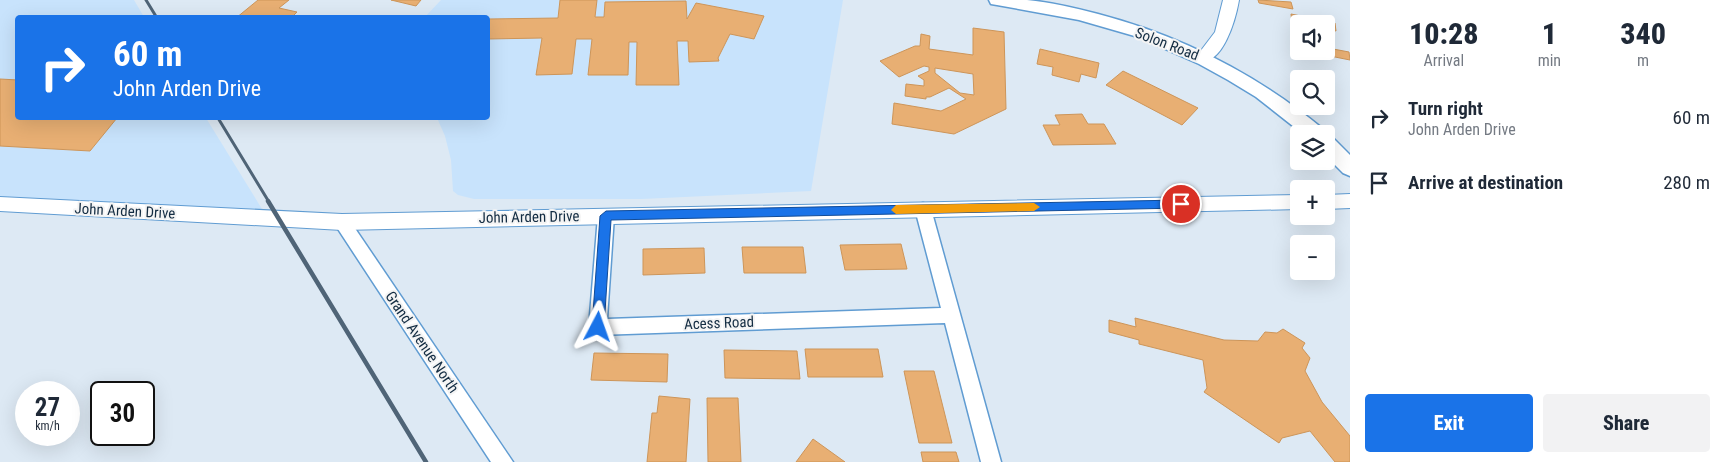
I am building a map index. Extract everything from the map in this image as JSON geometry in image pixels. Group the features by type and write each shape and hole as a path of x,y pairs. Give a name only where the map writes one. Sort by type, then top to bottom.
{"main road":[{"name":"Solon Road","path":"997,0 1080,15 1137,32 1204,57 1254,86 1306,125"},
{"path":"1335,152 1350,168"}],"street":[{"path":"1204,57 1216,45 1224,33 1231,0"},
{"path":"1335,202 1350,201"},
{"name":"John Arden Drive","path":"0,204 342,222 1290,202"},
{"path":"923,209 992,462"},
{"name":"Acess Road","path":"606,216 598,327 952,315"},
{"name":"Grand Avenue North","path":"342,222 503,462"}],"shaded area":[{"path":"0,0 134,0 143,15 15,15 15,120 207,120 265,214 0,199"},
{"path":"441,0 843,0 811,191 642,199 474,199 458,195 453,191 451,160 445,136 438,120 490,120 490,15 427,15"}],"building":[{"path":"258,0 289,0 279,8 297,12 294,15 240,15"},
{"path":"391,0 421,0 416,6"},
{"path":"560,0 597,0 595,17 604,17 605,2 686,1 687,19 696,3 764,16 754,39 730,34 718,58 719,61 689,62 688,41 677,41 679,85 636,85 637,42 629,42 628,75 588,75 592,39 576,39 572,74 536,75 542,38 490,39 490,19 558,18"},
{"path":"1258,0 1291,2 1293,9 1259,3"},
{"path":"973,28 1004,32 1006,109 954,134 892,124 894,103 941,111 966,99 949,88 926,97 926,99 905,96 906,84 924,86 924,80 918,76 929,71 929,67 924,66 899,77 880,61 915,46 920,46 921,34 930,36 929,49 973,55","holes":["935,68 973,74 974,95 960,93 935,73"]},
{"path":"1040,49 1099,63 1096,78 1081,74 1079,82 1052,75 1053,67 1037,64"},
{"path":"1335,49 1349,52 1350,60 1335,57"},
{"path":"1123,71 1198,108 1182,125 1106,85"},
{"path":"0,79 15,80 15,120 115,120 90,151 0,146"},
{"path":"1082,114 1088,124 1104,124 1116,144 1053,145 1043,125 1060,125 1055,115"},
{"path":"901,244 907,269 845,270 840,245"},
{"path":"742,247 803,247 806,273 744,273"},
{"path":"704,248 705,273 643,275 643,249"},
{"path":"1135,318 1224,340 1258,341 1265,332 1277,333 1283,329 1305,343 1302,348 1310,358 1305,371 1322,402 1350,436 1350,462 1335,462 1310,431 1282,438 1279,443 1204,392 1207,388 1203,360 1139,344 1139,340 1109,332 1109,320 1136,327"},
{"path":"805,349 878,349 883,377 808,377"},
{"path":"724,350 797,351 800,379 725,378"},
{"path":"594,353 668,354 667,382 591,380"},
{"path":"904,371 934,371 952,443 919,443"},
{"path":"659,396 690,399 686,462 647,462 652,413 657,413"},
{"path":"707,398 738,398 741,462 708,462"},
{"path":"813,439 845,462 796,462"},
{"path":"921,452 956,452 959,462 923,462"}],"railway":[{"path":"146,0 155,15"},
{"path":"219,120 269,202"},
{"path":"268,201 426,462"}],"slow traffic":[{"path":"896,210 1034,207"}],"route":[{"path":"598,327 606,216 1181,204"}]}
